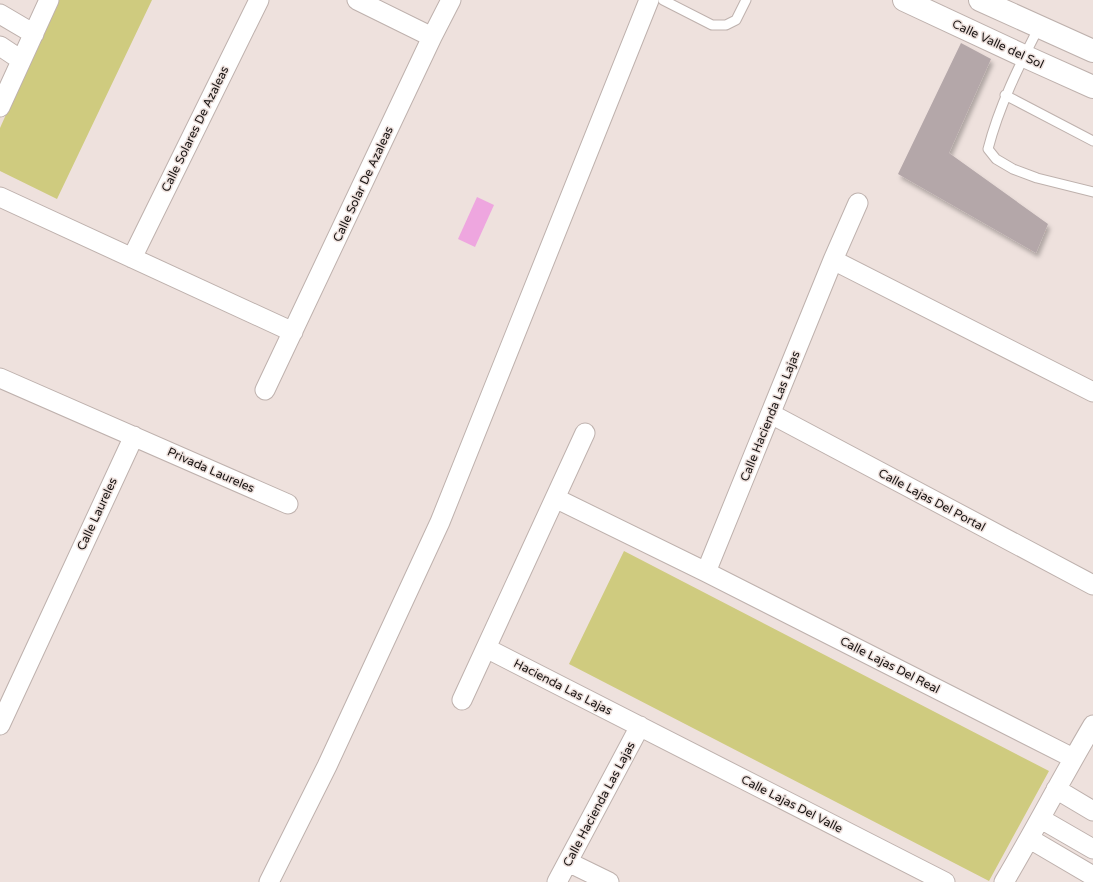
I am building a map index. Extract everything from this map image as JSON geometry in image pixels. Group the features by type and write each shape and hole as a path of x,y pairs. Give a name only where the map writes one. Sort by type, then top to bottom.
{"main road":[{"name":"Calle Valle del Sol","path":"904,0 1093,87"},
{"path":"980,0 1093,51"}],"street":[{"path":"0,107 49,0"},
{"name":"Calle Solares De Azaleas","path":"132,258 259,0"},
{"path":"357,0 432,37"},
{"name":"Calle Solar De Azaleas","path":"265,390 432,37 451,0"},
{"path":"269,882 327,766 440,522 649,0"},
{"path":"0,14 34,34"},
{"path":"0,46 21,60"},
{"path":"0,197 293,332"},
{"name":"Calle Hacienda Las Lajas","path":"706,572 833,260 858,203"},
{"path":"833,260 1093,392"},
{"path":"0,378 134,436"},
{"name":"Calle Lajas Del Portal","path":"770,414 1093,585"},
{"path":"462,700 585,433"},
{"name":"Privada Laureles","path":"134,436 288,504"},
{"name":"Calle Laureles","path":"0,725 134,436"},
{"path":"555,498 706,572"},
{"name":"Calle Lajas Del Real","path":"706,572 1073,758"},
{"name":"Hacienda Las Lajas","path":"486,648 640,726"},
{"path":"1004,882 1030,839 1073,758 1093,725"},
{"name":"Calle Hacienda Las Lajas","path":"558,882 640,726"},
{"name":"Calle Lajas Del Valle","path":"640,726 945,882"},
{"path":"1056,790 1093,811"},
{"path":"1041,819 1093,849"},
{"path":"1030,839 1093,876"},
{"path":"568,862 609,882"}],"lane":[{"path":"663,0 712,25 726,25 736,20 746,0"},
{"path":"1039,27 1005,95 992,132 988,149 996,159 1013,169 1037,178 1093,192"},
{"path":"1005,95 1093,141"}],"shaded area":[{"path":"57,0 152,0 57,199 0,171 0,128"},
{"path":"477,197 494,205 475,247 458,239"},
{"path":"624,551 1049,771 989,881 569,664"}],"building":[{"path":"961,43 991,59 949,153 1048,224 1036,253 898,174"}]}
